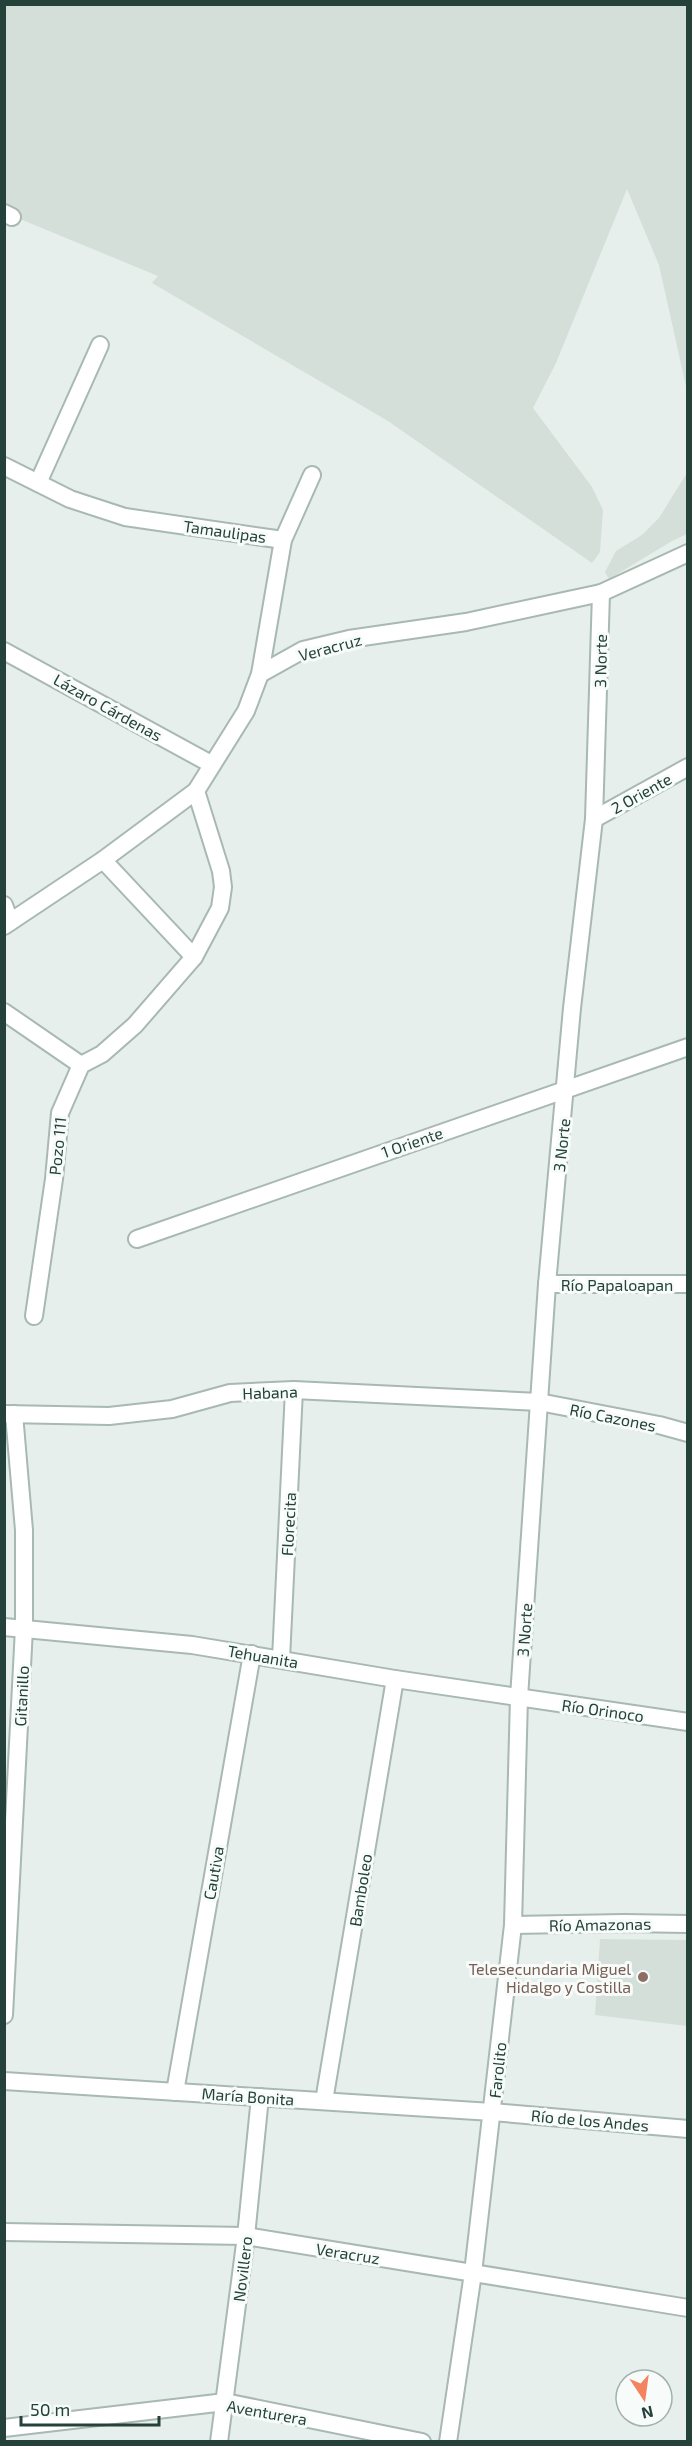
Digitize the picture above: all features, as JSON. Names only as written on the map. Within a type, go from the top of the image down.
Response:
[{"type":"street","points":[[38,483],[100,345]]},
{"type":"street","name":"Tamaulipas","points":[[5,468],[70,499],[125,517],[283,540],[260,674]]},
{"type":"street","points":[[283,540],[312,475]]},
{"type":"street","name":"Veracruz","points":[[260,674],[303,650],[349,639],[466,622],[601,593],[687,553]]},
{"type":"street","name":"3 Norte","points":[[519,1697],[547,1284],[567,1088],[572,1008],[594,819],[601,593]]},
{"type":"street","name":"Lázaro Cárdenas","points":[[4,651],[212,764]]},
{"type":"street","points":[[4,905],[7,924],[103,860],[196,791],[246,711],[260,674]]},
{"type":"street","name":"2 Oriente","points":[[594,819],[687,767]]},
{"type":"street","points":[[4,1012],[81,1065],[102,1054],[135,1025],[194,957],[220,909],[223,887],[221,871],[196,791]]},
{"type":"street","points":[[103,860],[194,957]]},
{"type":"street","name":"1 Oriente","points":[[137,1239],[687,1047]]},
{"type":"street","name":"Pozo 111","points":[[34,1316],[54,1179],[60,1113],[81,1065]]},
{"type":"street","name":"Río Papaloapan","points":[[547,1284],[687,1284]]},
{"type":"street","name":"Habana","points":[[9,1414],[109,1416],[172,1408],[230,1393],[294,1390],[538,1402]]},
{"type":"street","name":"Florecita","points":[[281,1659],[294,1390]]},
{"type":"street","name":"Río Cazones","points":[[538,1402],[659,1425],[687,1433]]},
{"type":"street","name":"Gitanillo","points":[[4,2015],[24,1628],[24,1530],[9,1414]]},
{"type":"street","name":"Tehuanita","points":[[4,1627],[171,1643],[252,1654],[395,1679],[519,1697]]},
{"type":"street","name":"Cautiva","points":[[175,2092],[252,1654]]},
{"type":"street","name":"Bamboleo","points":[[324,2101],[395,1679]]},
{"type":"street","name":"Río Orinoco","points":[[519,1697],[687,1722]]},
{"type":"street","name":"Farolito","points":[[448,2442],[473,2273],[513,1925],[519,1697]]},
{"type":"street","name":"Río Amazonas","points":[[513,1925],[687,1924]]},
{"type":"street","name":"María Bonita","points":[[4,2081],[492,2112]]},
{"type":"street","name":"Novillero","points":[[219,2442],[246,2236],[260,2097]]},
{"type":"street","name":"Río de los Andes","points":[[492,2112],[687,2129]]},
{"type":"street","name":"Veracruz","points":[[4,2232],[246,2236],[687,2308]]},
{"type":"street","name":"Aventurera","points":[[4,2428],[225,2402],[422,2442]]},
{"type":"shaded area","points":[[4,5],[687,5],[687,391],[659,265],[627,189],[556,363],[533,408],[592,487],[603,510],[600,552],[592,563],[388,421],[152,283],[158,276],[20,219],[5,207]]},
{"type":"shaded area","points":[[687,473],[687,534],[609,579],[605,572],[616,551],[642,535],[659,518]]},
{"type":"shaded area","name":"Telesecundaria Miguel Hidalgo y Costilla","points":[[600,1939],[687,1940],[687,2026],[595,2015]]},
{"type":"place","name":"Telesecundaria Miguel Hidalgo y Costilla","points":[[643,1977]]}]
